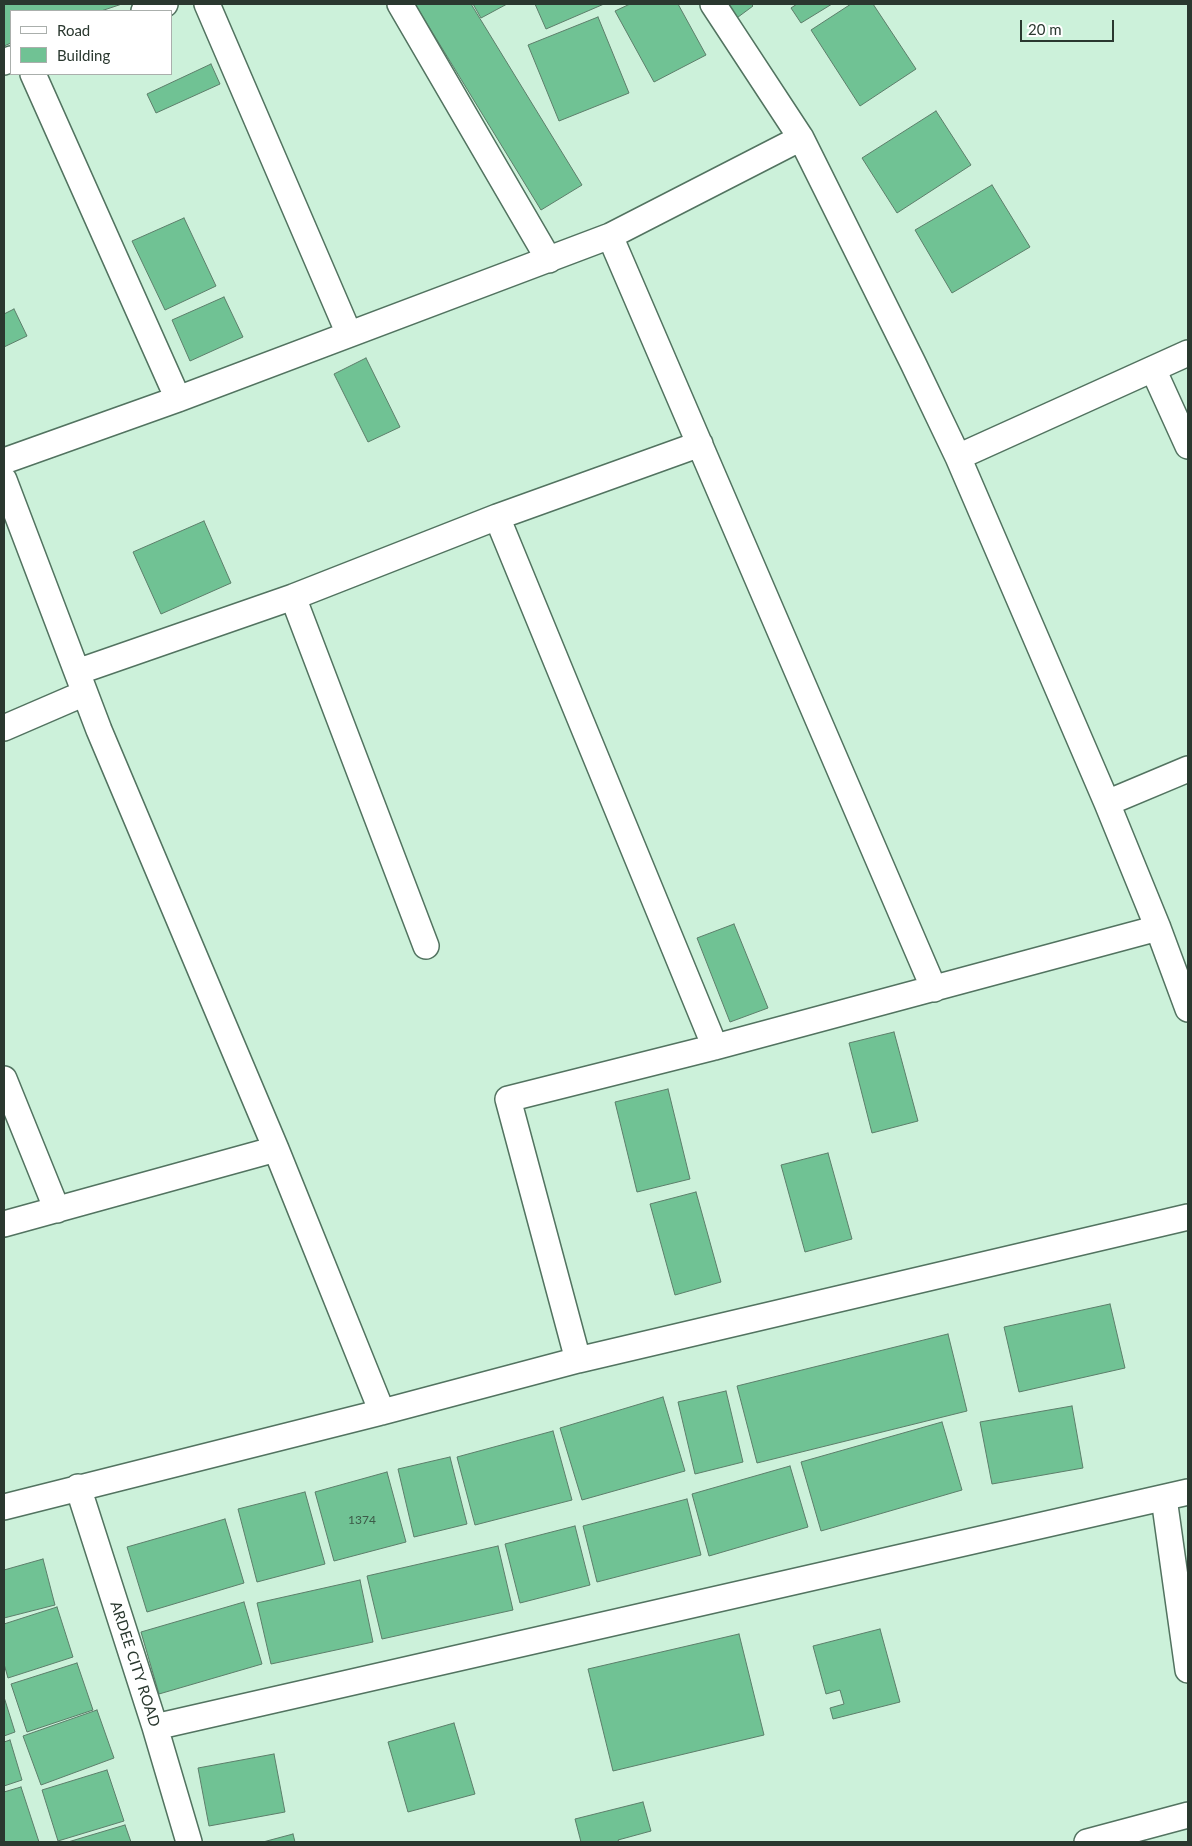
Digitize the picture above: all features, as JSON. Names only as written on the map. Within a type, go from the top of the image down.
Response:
[{"type":"street","points":[[147,10],[165,4]]},
{"type":"street","points":[[206,4],[349,334]]},
{"type":"street","points":[[400,4],[549,260]]},
{"type":"street","points":[[712,4],[801,138],[958,457],[1107,803],[1158,928],[1188,1009]]},
{"type":"street","points":[[33,75],[178,399]]},
{"type":"street","points":[[4,461],[178,399],[610,236],[801,138]]},
{"type":"street","points":[[610,236],[934,989]]},
{"type":"street","points":[[958,457],[1188,353]]},
{"type":"street","points":[[1153,369],[1188,446]]},
{"type":"street","points":[[4,728],[81,682],[497,517],[700,444]]},
{"type":"street","points":[[4,480],[99,730],[276,1149],[382,1412]]},
{"type":"street","points":[[497,517],[715,1047]]},
{"type":"street","points":[[293,597],[426,946]]},
{"type":"street","points":[[1107,803],[1188,769]]},
{"type":"street","points":[[578,1360],[508,1100],[715,1047],[1158,928]]},
{"type":"street","points":[[4,1079],[57,1210]]},
{"type":"street","points":[[4,1224],[276,1149]]},
{"type":"street","points":[[4,1506],[382,1412],[578,1360],[1188,1217]]},
{"type":"street","name":"ARDEE CITY ROAD","points":[[78,1487],[155,1727],[189,1842]]},
{"type":"street","points":[[155,1727],[1188,1492]]},
{"type":"street","points":[[1164,1498],[1188,1670]]},
{"type":"street","points":[[1087,1842],[1188,1815]]},
{"type":"building","points":[[4,4],[122,4],[104,10],[10,10],[10,43],[4,46]]},
{"type":"building","points":[[415,4],[471,4],[582,185],[541,210]]},
{"type":"building","points":[[473,4],[507,4],[481,18]]},
{"type":"building","points":[[535,4],[604,4],[546,29]]},
{"type":"building","points":[[630,4],[678,4],[706,55],[654,82],[615,11]]},
{"type":"building","points":[[715,4],[751,4],[753,6],[730,23]]},
{"type":"building","points":[[797,4],[832,4],[801,23],[791,8]]},
{"type":"building","points":[[851,4],[873,4],[916,69],[860,106],[811,30]]},
{"type":"building","points":[[598,17],[629,93],[559,121],[528,45]]},
{"type":"building","points":[[211,64],[220,84],[156,113],[147,94]]},
{"type":"building","points":[[936,111],[971,165],[897,213],[862,158]]},
{"type":"building","points":[[992,185],[1030,247],[952,293],[915,230]]},
{"type":"building","points":[[184,218],[216,286],[165,310],[132,241]]},
{"type":"building","points":[[224,297],[243,337],[190,361],[172,320]]},
{"type":"building","points":[[14,309],[27,336],[4,347],[4,314]]},
{"type":"building","points":[[366,358],[400,427],[368,442],[334,374]]},
{"type":"building","points":[[204,521],[231,583],[161,614],[133,552]]},
{"type":"building","points":[[734,924],[768,1008],[730,1022],[697,938]]},
{"type":"building","points":[[894,1032],[918,1121],[872,1133],[849,1043]]},
{"type":"building","points":[[668,1089],[690,1179],[637,1192],[615,1102]]},
{"type":"building","points":[[828,1153],[852,1239],[805,1252],[781,1165]]},
{"type":"building","points":[[696,1192],[721,1282],[675,1295],[650,1204]]},
{"type":"building","points":[[1110,1304],[1125,1368],[1019,1392],[1004,1327]]},
{"type":"building","points":[[948,1334],[967,1411],[757,1463],[737,1386]]},
{"type":"building","points":[[726,1391],[743,1462],[695,1474],[678,1402]]},
{"type":"building","points":[[663,1397],[685,1471],[582,1500],[560,1428]]},
{"type":"building","points":[[1072,1406],[1083,1468],[992,1484],[980,1422]]},
{"type":"building","points":[[942,1422],[962,1490],[821,1531],[801,1462]]},
{"type":"building","points":[[553,1431],[572,1500],[475,1525],[457,1457]]},
{"type":"building","points":[[450,1457],[467,1524],[414,1537],[398,1469]]},
{"type":"building","points":[[790,1466],[808,1527],[709,1556],[692,1494]]},
{"type":"building","points":[[387,1472],[406,1542],[334,1561],[315,1492]]},
{"type":"building","points":[[305,1492],[325,1564],[257,1582],[238,1509]]},
{"type":"building","points":[[687,1499],[701,1555],[597,1582],[583,1526]]},
{"type":"building","points":[[225,1519],[244,1583],[147,1612],[127,1547]]},
{"type":"building","points":[[575,1526],[590,1585],[520,1603],[505,1544]]},
{"type":"building","points":[[498,1546],[513,1610],[382,1639],[367,1576]]},
{"type":"building","points":[[43,1559],[55,1605],[4,1618],[4,1570]]},
{"type":"building","points":[[360,1580],[373,1642],[271,1664],[257,1603]]},
{"type":"building","points":[[244,1602],[262,1664],[159,1694],[141,1632]]},
{"type":"building","points":[[57,1607],[73,1657],[8,1678],[4,1664],[4,1624]]},
{"type":"building","points":[[880,1629],[900,1702],[833,1719],[830,1708],[844,1704],[840,1690],[826,1694],[813,1646]]},
{"type":"building","points":[[739,1634],[764,1735],[613,1771],[588,1669]]},
{"type":"building","points":[[77,1663],[93,1710],[27,1732],[11,1684]]},
{"type":"building","points":[[4,1697],[15,1732],[4,1736]]},
{"type":"building","points":[[97,1710],[114,1758],[41,1785],[23,1736]]},
{"type":"building","points":[[454,1723],[475,1794],[408,1812],[388,1742]]},
{"type":"building","points":[[10,1740],[22,1780],[4,1786],[4,1742]]},
{"type":"building","points":[[274,1754],[285,1812],[209,1826],[198,1768]]},
{"type":"building","points":[[107,1770],[124,1821],[58,1841],[42,1790]]},
{"type":"building","points":[[21,1787],[39,1842],[4,1842],[4,1792]]},
{"type":"building","points":[[643,1802],[651,1831],[618,1840],[619,1842],[581,1842],[575,1819]]},
{"type":"building","points":[[125,1825],[131,1842],[68,1842]]},
{"type":"building","points":[[293,1834],[295,1842],[263,1842]]}]
